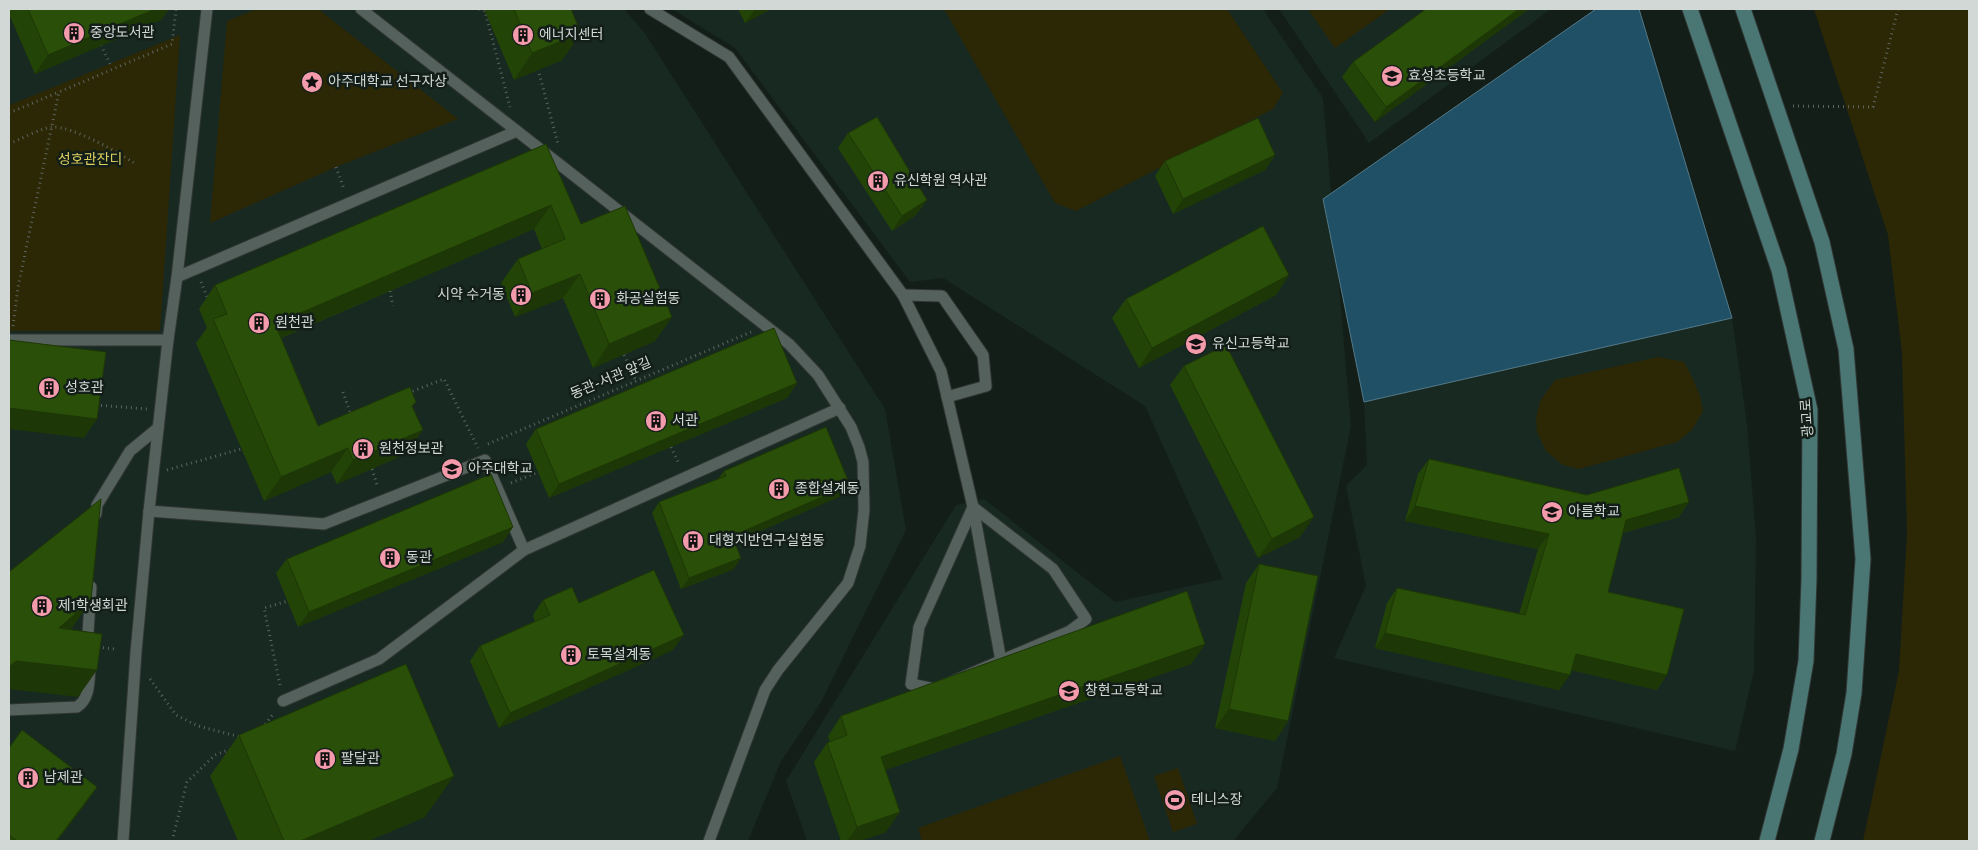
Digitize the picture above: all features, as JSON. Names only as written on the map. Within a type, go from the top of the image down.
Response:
[{"type":"main road","name":"광교로","points":[[1690,9],[1779,270],[1810,410],[1809,579],[1806,661],[1791,749],[1767,841]]},
{"type":"main road","points":[[1743,9],[1822,242],[1846,349],[1863,559],[1854,693],[1844,754],[1822,841]]},
{"type":"lane","points":[[361,9],[789,344],[818,375],[840,408],[854,434],[862,462],[864,510],[860,546],[848,583],[778,670],[765,690],[708,841]]},
{"type":"lane","points":[[650,9],[729,57],[903,295],[940,371],[947,396],[973,507],[1001,661]]},
{"type":"lane","points":[[123,841],[149,511],[209,10]]},
{"type":"lane","points":[[177,277],[517,131]]},
{"type":"lane","points":[[903,295],[942,296],[983,355],[986,386],[947,396]]},
{"type":"lane","points":[[10,340],[168,340]]},
{"type":"lane","points":[[283,701],[379,659],[524,550],[840,408]]},
{"type":"lane","points":[[96,525],[97,505],[130,451],[158,428]]},
{"type":"lane","points":[[149,511],[324,524],[485,460],[524,550]]},
{"type":"lane","points":[[973,507],[1053,569],[1086,619],[1070,631],[935,689],[911,684],[919,627],[973,507]]},
{"type":"lane","points":[[9,710],[77,707],[83,704],[87,695],[91,662],[88,633],[92,574]]},
{"type":"path","points":[[9,113],[172,44],[176,9]]},
{"type":"path","points":[[479,9],[484,11],[517,131]]},
{"type":"path","points":[[1775,106],[1873,107],[1898,9]]},
{"type":"path","points":[[101,46],[110,64]]},
{"type":"path","points":[[538,70],[565,169]]},
{"type":"path","points":[[10,340],[18,287],[58,92]]},
{"type":"path","points":[[9,144],[52,126],[79,133],[120,154],[134,164]]},
{"type":"path","points":[[336,167],[348,204]]},
{"type":"path","points":[[195,269],[210,304]]},
{"type":"path","points":[[390,291],[394,306]]},
{"type":"path","name":"동관-서관 앞길","points":[[487,444],[766,326]]},
{"type":"path","points":[[624,354],[636,381]]},
{"type":"path","points":[[681,362],[684,369]]},
{"type":"path","points":[[407,393],[444,379],[485,460]]},
{"type":"path","points":[[343,392],[353,421]]},
{"type":"path","points":[[88,405],[143,409]]},
{"type":"path","points":[[351,415],[360,411]]},
{"type":"path","points":[[153,474],[241,449]]},
{"type":"path","points":[[497,489],[538,472]]},
{"type":"path","points":[[259,732],[283,701],[264,608],[288,601]]},
{"type":"path","points":[[94,647],[114,649]]},
{"type":"path","points":[[136,660],[176,715],[198,726],[244,737]]},
{"type":"path","points":[[172,841],[187,782],[215,755],[238,746]]},
{"type":"shaded area","name":"아주대학교","points":[[9,9],[624,9],[644,32],[885,409],[906,530],[820,704],[781,761],[748,841],[9,841]]},
{"type":"shaded area","name":"유신고등학교","points":[[672,9],[1263,9],[1323,98],[1351,426],[1277,788],[1233,841],[807,841],[786,781],[956,505],[984,499],[1115,602],[1223,579],[1145,406],[943,278],[910,282],[735,48]]},
{"type":"shaded area","name":"효성초등학교","points":[[1279,9],[1551,9],[1369,143]]},
{"type":"shaded area","name":"아름학교","points":[[1732,318],[1747,424],[1756,538],[1754,671],[1735,751],[1334,658],[1366,586],[1346,486],[1367,465],[1364,402]]},
{"type":"green space","points":[[257,9],[318,9],[458,119],[336,167],[210,223],[227,21]]},
{"type":"green space","points":[[944,9],[1227,9],[1283,93],[1273,109],[1076,211],[1055,203]]},
{"type":"green space","points":[[1308,9],[1390,9],[1335,48]]},
{"type":"green space","points":[[1814,9],[1969,9],[1969,841],[1863,841],[1899,671],[1907,533],[1902,353],[1888,235]]},
{"type":"green space","name":"성호관잔디","points":[[180,35],[160,331],[9,331],[9,102],[10,105]]},
{"type":"green space","points":[[1658,357],[1684,362],[1692,377],[1700,396],[1703,411],[1692,430],[1677,442],[1579,469],[1563,465],[1546,451],[1537,432],[1536,419],[1540,401],[1555,380]]},
{"type":"green space","points":[[1120,756],[1150,841],[922,841],[918,828]]},
{"type":"green space","name":"테니스장","points":[[1178,768],[1197,824],[1173,832],[1154,776]]},
{"type":"water","points":[[1596,9],[1639,9],[1732,318],[1364,402],[1323,199]]},
{"type":"building","points":[[28,9],[155,9],[48,55]]},
{"type":"building","points":[[514,9],[571,9],[581,33],[532,53]]},
{"type":"building","points":[[1426,9],[1519,9],[1386,107],[1353,62]]},
{"type":"building","points":[[877,117],[927,200],[902,216],[848,133]]},
{"type":"building","points":[[1258,118],[1275,155],[1183,199],[1165,161]]},
{"type":"building","points":[[546,144],[581,224],[625,206],[672,317],[609,344],[580,274],[532,293],[518,259],[565,239],[551,205],[275,324],[318,426],[410,387],[416,402],[412,406],[423,430],[353,460],[348,448],[281,477],[213,319],[227,314],[215,285]]},
{"type":"building","points":[[1263,226],[1289,275],[1152,348],[1126,299]]},
{"type":"building","name":"서관","points":[[774,328],[797,383],[559,484],[536,429]]},
{"type":"building","points":[[9,340],[106,352],[97,419],[9,408]]},
{"type":"building","points":[[1226,345],[1314,517],[1272,539],[1184,366]]},
{"type":"building","points":[[826,427],[850,485],[732,536],[741,558],[689,578],[659,502],[726,476],[724,471]]},
{"type":"building","points":[[1429,459],[1587,495],[1679,468],[1689,502],[1626,520],[1608,592],[1684,609],[1667,675],[1576,654],[1570,675],[1385,633],[1397,588],[1525,615],[1549,534],[1415,506]]},
{"type":"building","name":"동관","points":[[491,474],[513,527],[309,612],[287,559]]},
{"type":"building","name":"제1학생회관","points":[[101,499],[91,600],[59,628],[102,634],[97,670],[16,661],[9,667],[9,572]]},
{"type":"building","points":[[1259,564],[1318,576],[1288,721],[1229,709]]},
{"type":"building","name":"토목설계동","points":[[654,570],[684,635],[510,713],[480,646],[550,615],[543,600],[572,587],[579,603]]},
{"type":"building","points":[[1187,591],[1205,644],[881,757],[900,812],[857,827],[827,743],[847,735],[841,716]]},
{"type":"building","points":[[406,664],[454,776],[300,841],[284,841],[239,735]]},
{"type":"building","name":"남제관","points":[[22,730],[97,787],[56,841],[17,841],[9,835],[9,748]]},
{"type":"place","name":"중앙도서관","points":[[74,33]]},
{"type":"place","name":"에너지센터","points":[[523,35]]},
{"type":"place","name":"효성초등학교","points":[[1392,76]]},
{"type":"place","name":"아주대학교 선구자상","points":[[312,82]]},
{"type":"place","name":"유신학원 역사관","points":[[878,181]]},
{"type":"place","name":"시약 수거동","points":[[521,295]]},
{"type":"place","name":"화공실험동","points":[[600,299]]},
{"type":"place","name":"원천관","points":[[259,323]]},
{"type":"place","name":"유신고등학교","points":[[1196,344]]},
{"type":"place","name":"성호관","points":[[49,388]]},
{"type":"place","name":"서관","points":[[656,421]]},
{"type":"place","name":"원천정보관","points":[[363,449]]},
{"type":"place","name":"아주대학교","points":[[452,469]]},
{"type":"place","name":"종합설계동","points":[[779,489]]},
{"type":"place","name":"아름학교","points":[[1552,512]]},
{"type":"place","name":"대형지반연구실험동","points":[[693,541]]},
{"type":"place","name":"동관","points":[[390,558]]},
{"type":"place","name":"제1학생회관","points":[[42,606]]},
{"type":"place","name":"토목설계동","points":[[571,655]]},
{"type":"place","name":"창현고등학교","points":[[1069,691]]},
{"type":"place","name":"팔달관","points":[[325,759]]},
{"type":"place","name":"남제관","points":[[28,778]]},
{"type":"place","name":"테니스장","points":[[1175,800]]}]
